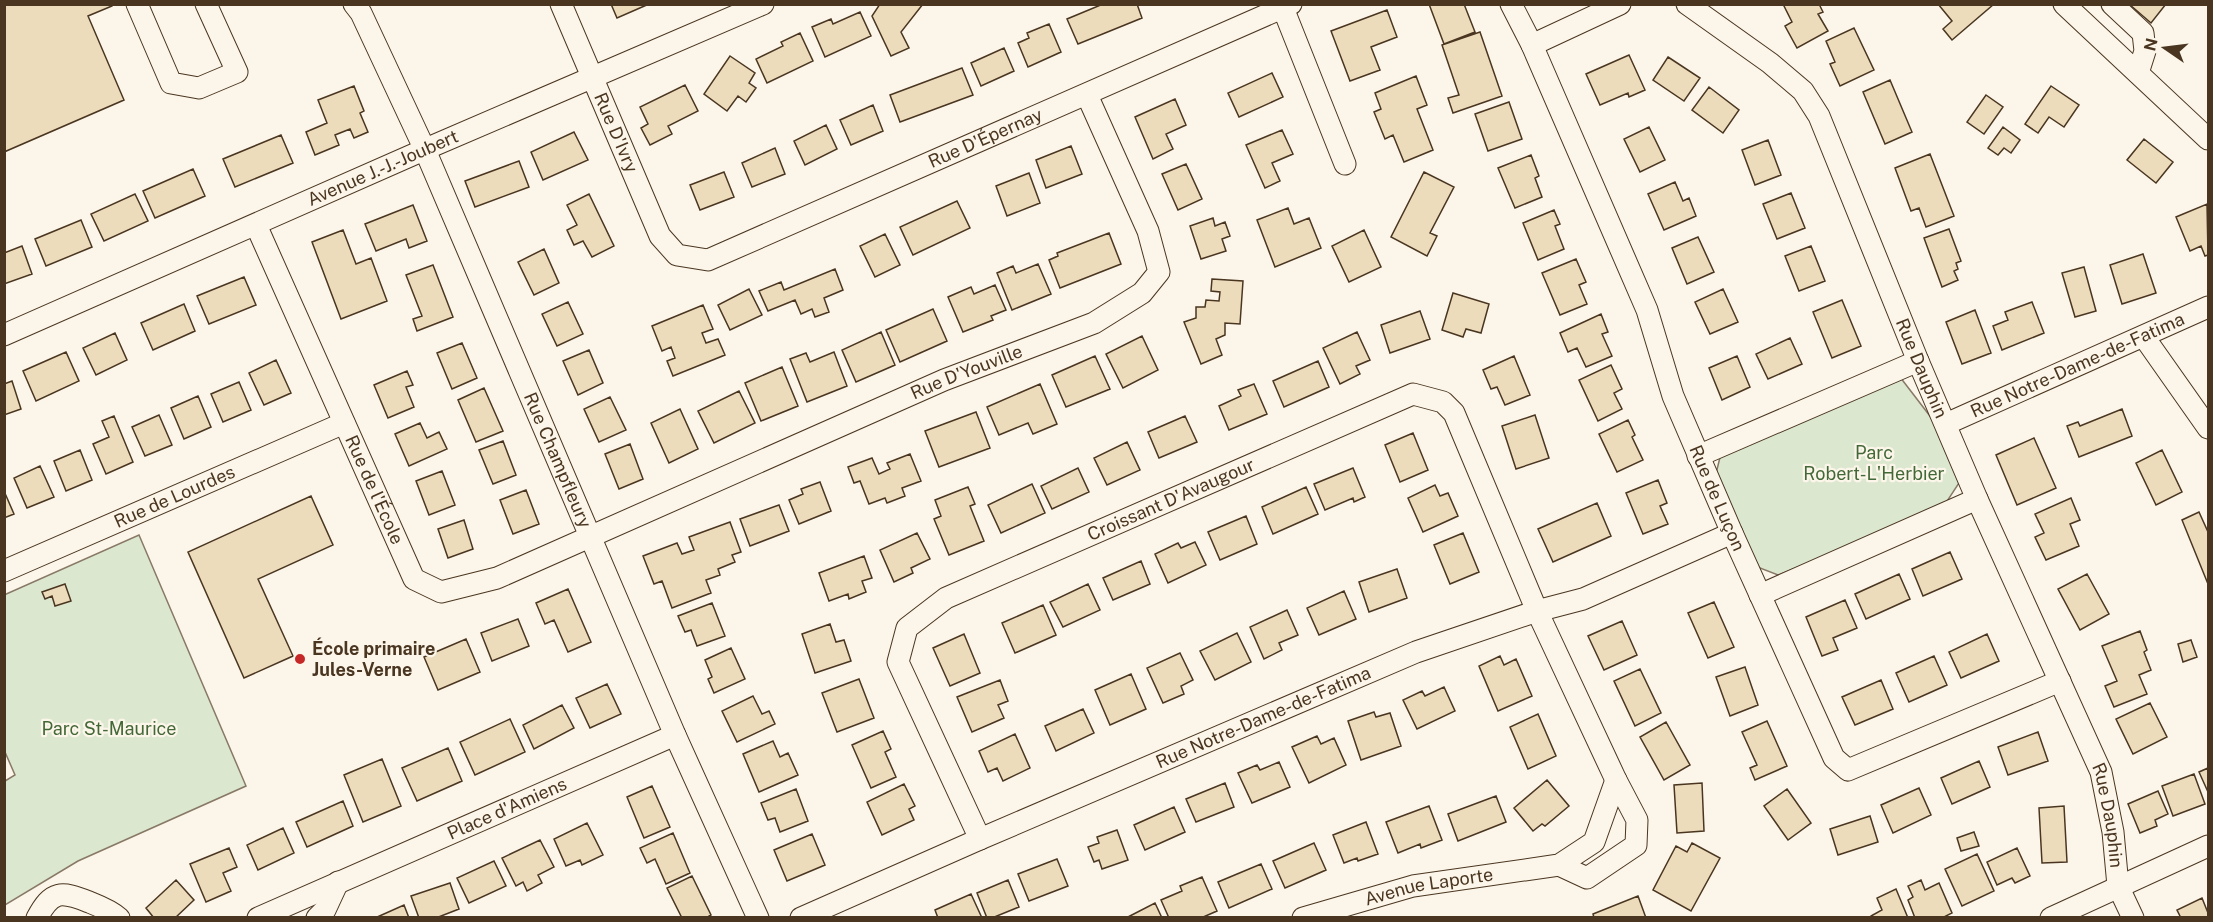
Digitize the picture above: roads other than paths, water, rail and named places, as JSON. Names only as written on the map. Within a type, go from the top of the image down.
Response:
[{"type":"street","points":[[137,4],[171,83],[199,88],[237,72],[207,4]]},
{"type":"street","name":"Rue Champfleury","points":[[354,4],[361,13],[425,150],[675,735],[758,918]]},
{"type":"street","name":"Rue D'Ivry","points":[[561,4],[660,236],[678,255]]},
{"type":"street","name":"Avenue J.-J.-Joubert","points":[[4,335],[763,4]]},
{"type":"street","name":"Rue de Luçon","points":[[1511,4],[1532,45],[1647,310],[1673,396],[1698,456],[1834,758],[1848,770],[2060,681]]},
{"type":"street","points":[[1532,45],[1620,4]]},
{"type":"street","name":"Rue Dauphin","points":[[1687,4],[1770,63],[1803,91],[1819,116],[1977,500],[2101,772],[2113,832],[2118,886],[2133,918]]},
{"type":"street","points":[[2112,4],[2143,33],[2145,51],[2138,73]]},
{"type":"street","points":[[1287,6],[1345,164]]},
{"type":"street","name":"Rue D'Épernay","points":[[678,255],[708,260],[1287,6]]},
{"type":"street","points":[[2072,7],[2208,139]]},
{"type":"street","name":"Rue D'Youville","points":[[590,538],[944,380],[1094,323],[1142,293],[1159,272],[1150,241],[1087,95]]},
{"type":"street","name":"Rue de l'École","points":[[256,225],[414,579],[441,592],[497,578],[590,538]]},
{"type":"street","name":"Rue Notre-Dame-de-Fatima","points":[[1946,424],[2208,307]]},
{"type":"street","points":[[2144,337],[2208,428]]},
{"type":"street","points":[[1698,456],[1918,361]]},
{"type":"street","name":"Croissant D'Avaugour","points":[[980,839],[898,662],[907,628],[946,598],[1413,394],[1443,402],[1454,413],[1537,611]]},
{"type":"street","name":"Rue de Lourdes","points":[[4,571],[344,423]]},
{"type":"street","points":[[1760,595],[1977,500]]},
{"type":"street","name":"Rue Notre-Dame-de-Fatima","points":[[801,918],[1416,652],[1537,611],[1583,599],[1732,534]]},
{"type":"street","points":[[1537,611],[1637,820],[1636,845],[1587,878],[1559,865]]},
{"type":"street","name":"Place d'Amiens","points":[[258,918],[675,735]]},
{"type":"street","name":"Avenue Laporte","points":[[1303,918],[1413,886],[1559,865],[1594,842],[1616,780]]},
{"type":"street","points":[[2051,918],[2208,846]]},
{"type":"street","points":[[317,918],[325,910],[338,882]]},
{"type":"street","points":[[38,916],[46,903],[56,895],[67,893],[105,909],[119,918]]},
{"type":"place","name":"École primaire Jules-Verne","points":[[300,659]]},
{"type":"park label","name":"Parc Robert-L'Herbier","points":[[1874,463]]},
{"type":"park label","name":"Parc St-Maurice","points":[[109,729]]}]
